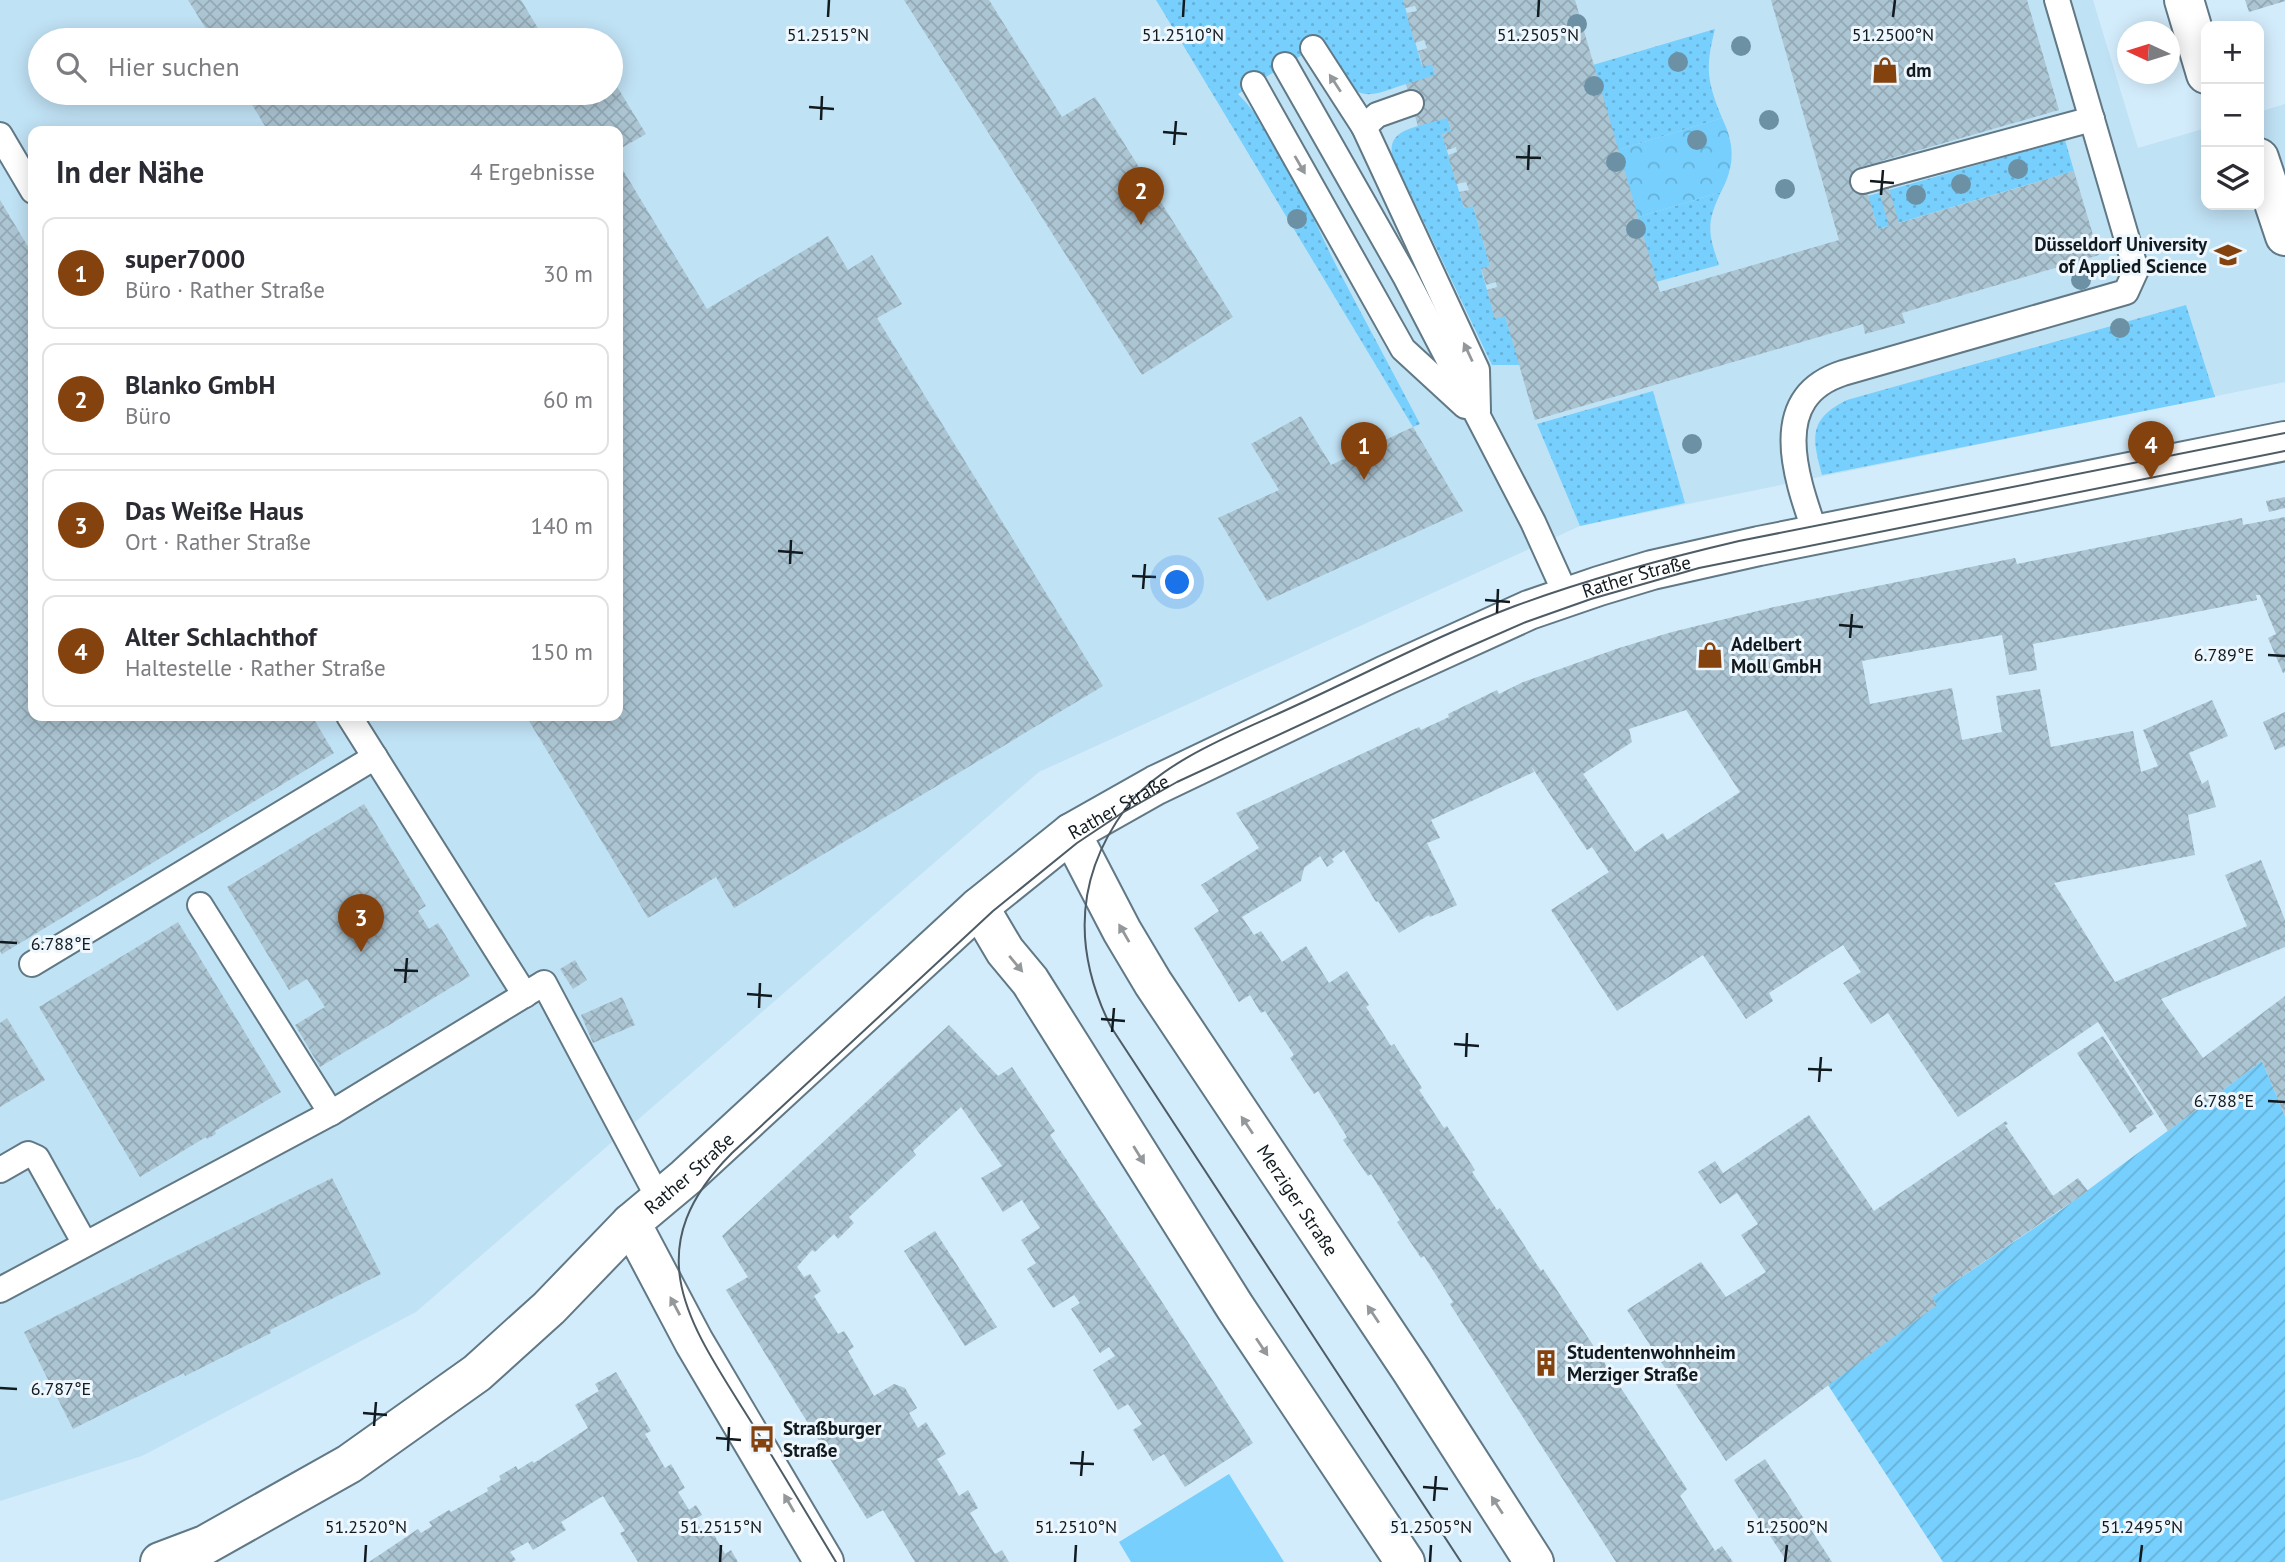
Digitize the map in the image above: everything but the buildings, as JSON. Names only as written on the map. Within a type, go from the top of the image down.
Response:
[{"type":"street","points":[[2184,0],[2201,57]]},
{"type":"street","points":[[2268,157],[2285,236]]},
{"type":"street","name":"Rather Straße","points":[[160,1562],[205,1545],[349,1464],[477,1373],[549,1308],[645,1211],[687,1177],[979,907],[1071,833],[1156,786],[1386,674],[1530,610],[1652,570],[2285,441]]},
{"type":"street","name":"Merziger Straße","points":[[1071,833],[1122,931],[1153,983],[1411,1370],[1534,1562]]},
{"type":"street","points":[[979,907],[1005,951],[1030,981],[1235,1307],[1405,1562]]},
{"type":"street","points":[[645,1211],[701,1354],[824,1562]]},
{"type":"lane","points":[[1816,535],[1792,449],[1795,421],[1807,398],[1818,386],[1828,378],[1843,373],[2126,292],[2136,270],[2057,0]]},
{"type":"lane","points":[[1313,48],[1364,127],[1477,370],[1478,418]]},
{"type":"lane","points":[[1285,65],[1405,276],[1533,522],[1567,597]]},
{"type":"lane","points":[[1254,85],[1403,349],[1478,418]]},
{"type":"lane","points":[[1364,127],[1377,114],[1412,103]]},
{"type":"lane","points":[[1863,181],[2091,119]]},
{"type":"lane","points":[[0,135],[28,183]]},
{"type":"lane","points":[[352,721],[525,995]]},
{"type":"lane","points":[[32,964],[375,757]]},
{"type":"lane","points":[[200,905],[331,1113]]},
{"type":"lane","points":[[0,1290],[331,1113],[544,983],[645,1211]]},
{"type":"lane","points":[[0,1170],[28,1154],[37,1158],[85,1244]]},
{"type":"shaded area","points":[[0,0],[2093,0],[2138,148],[2201,129],[2201,210],[2264,210],[2264,110],[2285,104],[2285,382],[1580,526],[1039,772],[416,1312],[142,1456],[0,1501]]},
{"type":"green space","points":[[1156,0],[1403,0],[1422,66],[1432,64],[1451,131],[1442,134],[1464,208],[1473,206],[1490,266],[1481,269],[1495,318],[1505,316],[1520,365],[1492,365],[1392,155],[1393,143],[1398,135],[1418,126],[1406,84],[1379,93],[1359,92],[1353,89],[1322,43],[1238,94],[1255,113],[1283,155],[1338,269],[1420,424],[1413,427]]},
{"type":"green space","points":[[1715,29],[1709,74],[1722,118],[1602,155],[1576,70]]},
{"type":"green space","points":[[1722,118],[1732,155],[1729,173],[1721,192],[1622,222],[1602,155]]},
{"type":"green space","points":[[2065,140],[2074,171],[1878,229],[1868,196]]},
{"type":"green space","points":[[1721,192],[1710,228],[1719,265],[1641,286],[1622,222]]},
{"type":"green space","points":[[2186,305],[2215,397],[1822,475],[1815,440],[1819,422],[1834,407],[1847,400]]},
{"type":"green space","points":[[1653,391],[1685,503],[1580,526],[1537,424]]},
{"type":"green space","points":[[2262,1061],[2285,1116],[2285,1562],[1943,1562],[1828,1385],[1932,1297],[2061,1210]]},
{"type":"green space","points":[[1229,1474],[1284,1562],[1131,1562],[1119,1542]]},
{"type":"tram line","points":[[1461,1562],[1111,1027],[1090,971],[1085,943],[1085,915],[1088,888],[1096,861],[1126,808],[1160,775],[1229,736],[1460,629],[1570,587],[1739,541],[2285,433]]},
{"type":"tram line","points":[[836,1562],[708,1352],[692,1319],[682,1287],[679,1255],[685,1223],[702,1189],[732,1153],[993,911],[1077,843],[1122,813],[1177,782],[1455,653],[1526,622],[1591,599],[1699,568],[2285,451]]},
{"type":"place","name":"dm","points":[[1885,70]]},
{"type":"place","name":"Blanko GmbH","points":[[1141,225]]},
{"type":"place","name":"Düsseldorf University of Applied Science","points":[[2228,255]]},
{"type":"place","name":"Alter Schlachthof","points":[[2151,479]]},
{"type":"place","name":"super7000","points":[[1364,480]]},
{"type":"place","name":"Adelbert Moll GmbH","points":[[1710,655]]},
{"type":"place","name":"Das Weiße Haus","points":[[361,952]]},
{"type":"place","name":"Studentenwohnheim Merziger Straße","points":[[1546,1363]]},
{"type":"place","name":"Straßburger Straße","points":[[762,1439]]}]
